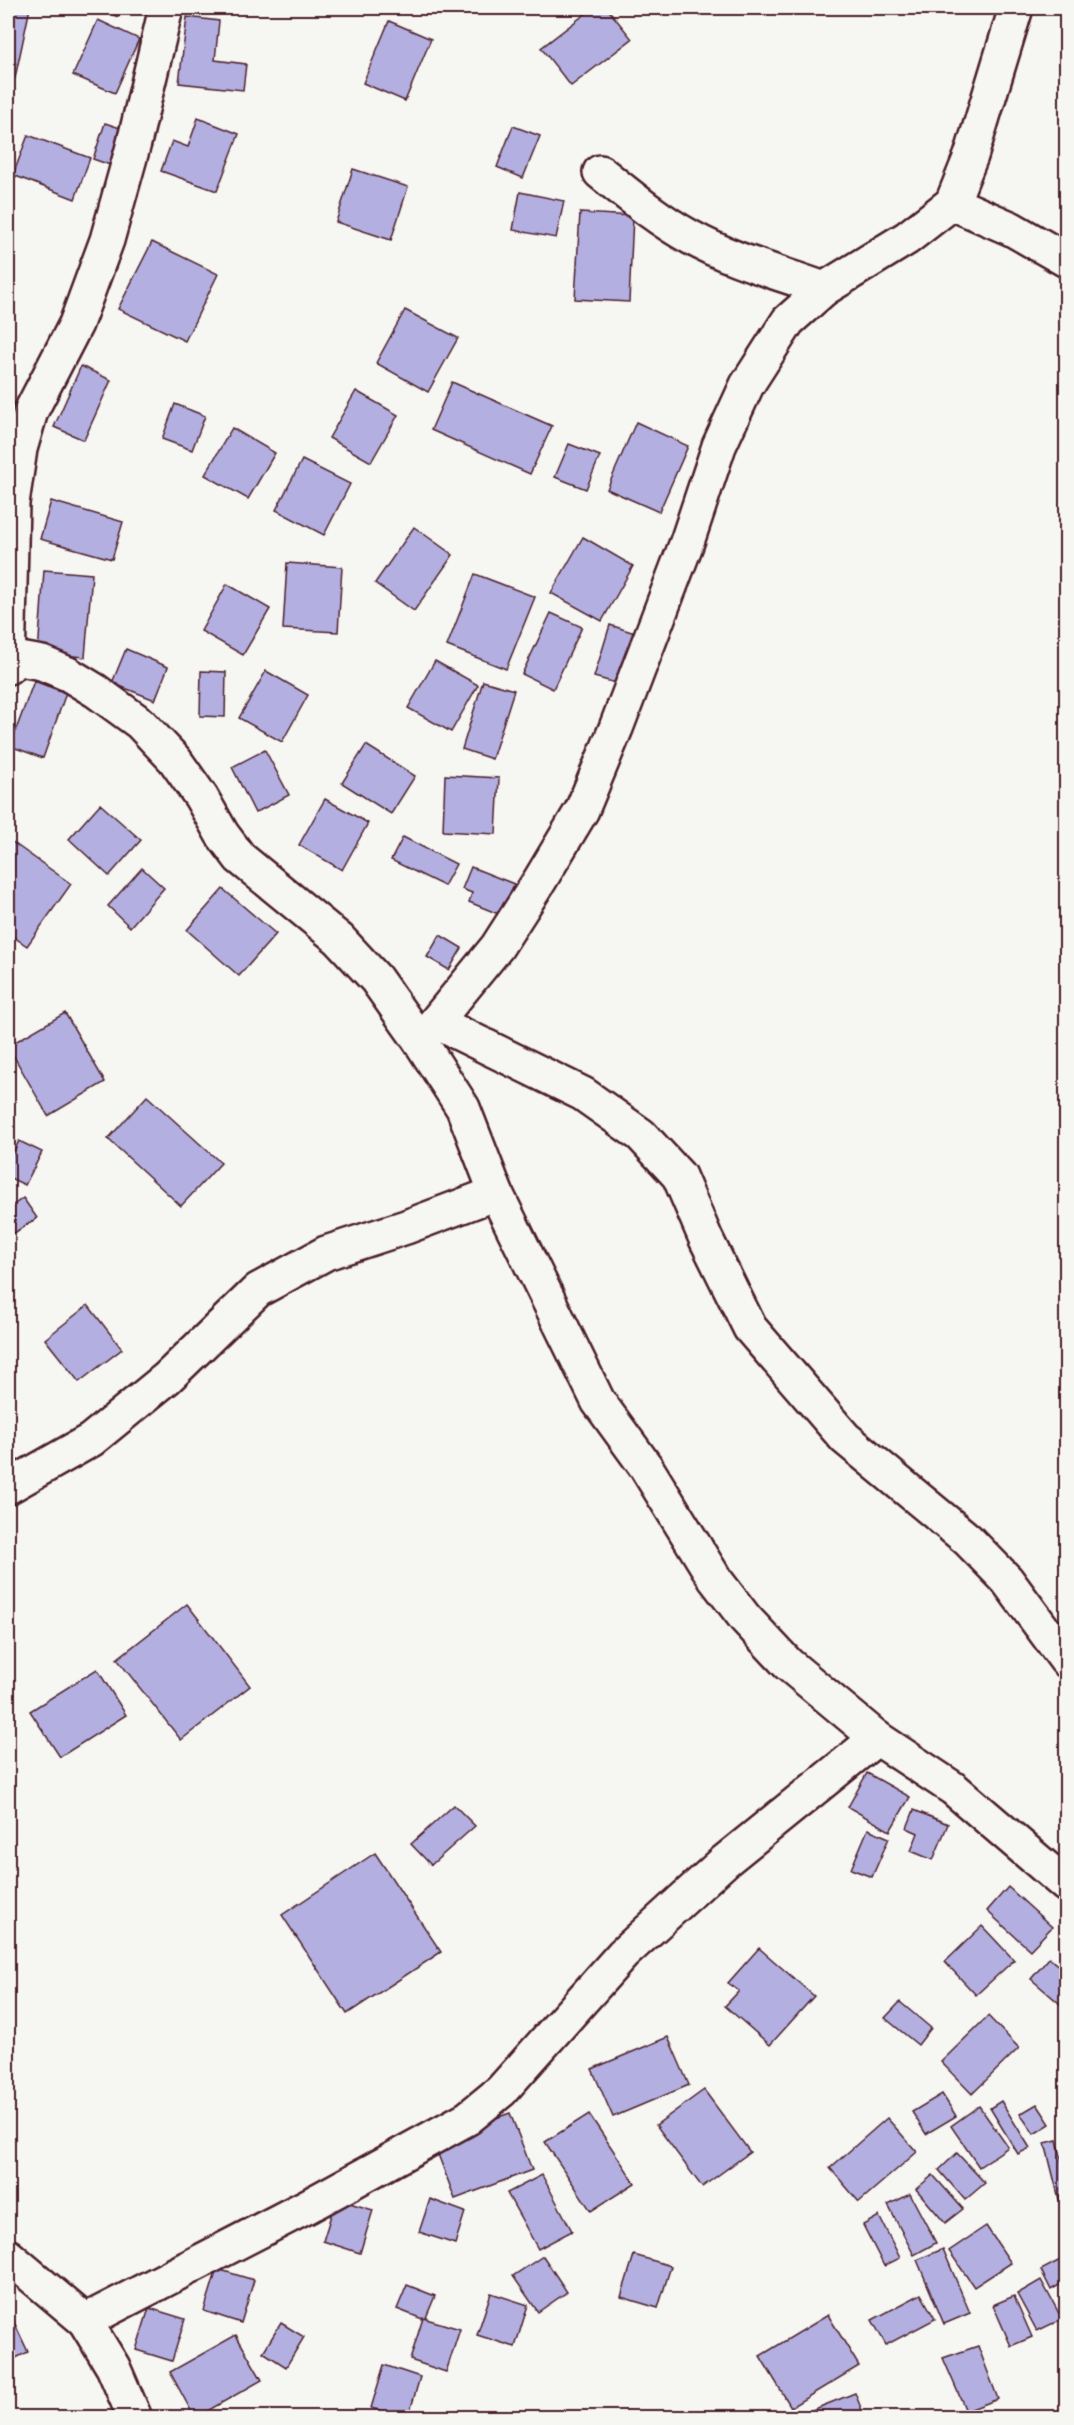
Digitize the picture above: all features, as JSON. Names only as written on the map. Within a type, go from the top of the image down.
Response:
[{"type":"street","points":[[165,8],[134,143],[107,240],[76,324],[31,411],[20,448],[12,503],[8,662],[42,663],[68,674],[140,723],[175,760],[240,858],[339,939],[428,1031],[463,1108],[496,1193],[598,1401],[646,1467],[715,1579],[745,1618],[788,1664],[877,1738],[954,1789],[1066,1885]]},
{"type":"street","points":[[428,1031],[496,947],[582,810],[687,542],[719,446],[747,385],[788,321],[824,289],[907,238],[952,203],[971,156],[1016,8]]},
{"type":"street","points":[[600,172],[657,217],[691,238],[738,258],[824,289]]},
{"type":"street","points":[[952,203],[1012,229],[1066,260]]},
{"type":"street","points":[[428,1031],[583,1094],[641,1135],[679,1176],[706,1239],[750,1328],[845,1438],[967,1539],[1007,1580],[1066,1660]]},
{"type":"street","points":[[8,1487],[91,1440],[166,1378],[258,1290],[326,1253],[406,1227],[496,1193]]},
{"type":"street","points":[[84,2321],[308,2206],[468,2118],[501,2091],[623,1954],[725,1861],[877,1738]]},
{"type":"street","points":[[8,2256],[84,2321],[113,2367],[135,2418]]},
{"type":"building","points":[[8,8],[30,8],[15,78],[8,76]]},
{"type":"building","points":[[99,8],[123,8],[118,17]]},
{"type":"building","points":[[593,8],[607,8],[632,39],[571,86],[541,48]]},
{"type":"building","points":[[187,17],[219,21],[215,60],[246,64],[243,90],[179,83]]},
{"type":"building","points":[[98,20],[139,39],[115,93],[73,75]]},
{"type":"building","points":[[389,21],[431,39],[405,101],[363,83]]},
{"type":"building","points":[[198,118],[239,134],[217,191],[161,171],[172,141],[188,147]]},
{"type":"building","points":[[105,123],[126,130],[113,166],[93,159]]},
{"type":"building","points":[[513,126],[540,136],[523,178],[497,167]]},
{"type":"building","points":[[28,135],[90,158],[75,199],[13,175]]},
{"type":"building","points":[[353,169],[408,187],[391,240],[336,222]]},
{"type":"building","points":[[520,192],[564,201],[556,238],[513,230]]},
{"type":"building","points":[[580,213],[633,216],[629,302],[575,299]]},
{"type":"building","points":[[152,242],[218,274],[185,341],[118,309]]},
{"type":"building","points":[[405,310],[458,338],[428,392],[376,363]]},
{"type":"building","points":[[81,366],[111,380],[84,440],[54,427]]},
{"type":"building","points":[[452,382],[552,426],[530,474],[431,430]]},
{"type":"building","points":[[356,391],[398,415],[371,462],[329,438]]},
{"type":"building","points":[[175,404],[205,416],[192,450],[162,439]]},
{"type":"building","points":[[636,422],[688,446],[659,512],[607,489]]},
{"type":"building","points":[[232,428],[275,453],[248,499],[205,475]]},
{"type":"building","points":[[569,444],[600,456],[586,489],[555,477]]},
{"type":"building","points":[[302,460],[350,484],[324,535],[276,510]]},
{"type":"building","points":[[51,501],[123,522],[112,559],[40,539]]},
{"type":"building","points":[[414,527],[453,555],[414,611],[375,583]]},
{"type":"building","points":[[583,537],[633,566],[602,621],[551,593]]},
{"type":"building","points":[[287,563],[342,567],[338,632],[283,629]]},
{"type":"building","points":[[44,570],[92,574],[85,657],[38,653]]},
{"type":"building","points":[[475,574],[535,597],[506,669],[447,646]]},
{"type":"building","points":[[227,584],[270,609],[243,655],[201,631]]},
{"type":"building","points":[[551,613],[582,627],[553,689],[522,674]]},
{"type":"building","points":[[610,625],[641,635],[627,686],[594,677]]},
{"type":"building","points":[[126,649],[168,667],[155,700],[112,683]]},
{"type":"building","points":[[435,661],[478,685],[451,732],[408,708]]},
{"type":"building","points":[[201,671],[226,672],[225,717],[200,716]]},
{"type":"building","points":[[266,671],[308,695],[282,742],[239,718]]},
{"type":"building","points":[[34,681],[66,693],[43,758],[10,746]]},
{"type":"building","points":[[483,681],[514,690],[492,759],[462,749]]},
{"type":"building","points":[[366,745],[415,776],[391,814],[342,783]]},
{"type":"building","points":[[265,750],[289,795],[255,813],[232,767]]},
{"type":"building","points":[[445,775],[499,778],[496,834],[443,831]]},
{"type":"building","points":[[325,799],[368,823],[342,870],[299,845]]},
{"type":"building","points":[[100,804],[141,840],[109,876],[69,839]]},
{"type":"building","points":[[403,837],[456,864],[444,886],[391,860]]},
{"type":"building","points":[[8,839],[71,884],[27,946],[8,933]]},
{"type":"building","points":[[471,867],[514,884],[501,915],[469,902],[472,893],[462,889]]},
{"type":"building","points":[[142,868],[164,888],[130,927],[108,906]]},
{"type":"building","points":[[223,889],[276,934],[239,976],[187,930]]},
{"type":"building","points":[[440,935],[462,948],[449,970],[427,957]]},
{"type":"building","points":[[65,1013],[105,1082],[48,1116],[8,1046]]},
{"type":"building","points":[[147,1096],[221,1163],[181,1206],[108,1139]]},
{"type":"building","points":[[19,1141],[42,1152],[25,1185],[8,1177],[8,1163]]},
{"type":"building","points":[[23,1198],[37,1218],[8,1237],[8,1209]]},
{"type":"building","points":[[88,1305],[122,1349],[79,1382],[45,1339]]},
{"type":"building","points":[[187,1604],[250,1686],[181,1740],[117,1659]]},
{"type":"building","points":[[97,1669],[126,1715],[60,1757],[30,1711]]},
{"type":"building","points":[[867,1773],[910,1797],[890,1831],[848,1807]]},
{"type":"building","points":[[454,1805],[475,1826],[431,1865],[411,1844]]},
{"type":"building","points":[[914,1810],[948,1824],[933,1860],[911,1851],[918,1833],[907,1828]]},
{"type":"building","points":[[868,1829],[889,1838],[872,1877],[851,1869]]},
{"type":"building","points":[[375,1853],[441,1952],[347,2014],[282,1915]]},
{"type":"building","points":[[1008,1887],[1052,1927],[1030,1950],[987,1911]]},
{"type":"building","points":[[982,1926],[1014,1960],[976,1995],[945,1962]]},
{"type":"building","points":[[759,1948],[814,1996],[770,2045],[725,2006],[739,1991],[728,1983]]},
{"type":"building","points":[[1049,1958],[1066,1972],[1066,2009],[1031,1979]]},
{"type":"building","points":[[900,2002],[931,2028],[918,2045],[885,2018]]},
{"type":"building","points":[[988,2016],[1019,2048],[972,2094],[941,2062]]},
{"type":"building","points":[[668,2037],[689,2085],[613,2117],[592,2069]]},
{"type":"building","points":[[704,2090],[750,2152],[702,2187],[656,2125]]},
{"type":"building","points":[[942,2094],[956,2116],[926,2134],[912,2112]]},
{"type":"building","points":[[1001,2101],[1030,2148],[1018,2154],[990,2108]]},
{"type":"building","points":[[1037,2104],[1050,2124],[1034,2134],[1020,2114]]},
{"type":"building","points":[[979,2106],[1008,2147],[979,2167],[951,2126]]},
{"type":"building","points":[[510,2113],[532,2170],[455,2199],[433,2141]]},
{"type":"building","points":[[589,2114],[635,2183],[591,2211],[545,2142]]},
{"type":"building","points":[[887,2118],[917,2152],[859,2202],[830,2168]]},
{"type":"building","points":[[1057,2140],[1066,2176],[1066,2197],[1059,2199],[1045,2143]]},
{"type":"building","points":[[957,2153],[985,2183],[965,2200],[939,2170]]},
{"type":"building","points":[[542,2175],[572,2231],[538,2249],[507,2193]]},
{"type":"building","points":[[933,2175],[963,2209],[945,2223],[916,2189]]},
{"type":"building","points":[[910,2194],[936,2243],[914,2255],[888,2205]]},
{"type":"building","points":[[336,2199],[373,2210],[360,2253],[323,2241]]},
{"type":"building","points":[[430,2199],[465,2212],[455,2244],[419,2232]]},
{"type":"building","points":[[879,2216],[900,2258],[884,2266],[863,2225]]},
{"type":"building","points":[[986,2226],[1011,2263],[974,2287],[949,2251]]},
{"type":"building","points":[[943,2249],[970,2313],[944,2324],[917,2260]]},
{"type":"building","points":[[634,2255],[671,2266],[658,2308],[621,2297]]},
{"type":"building","points":[[543,2256],[567,2292],[538,2312],[513,2276]]},
{"type":"building","points":[[1066,2257],[1066,2281],[1051,2290],[1041,2270]]},
{"type":"building","points":[[217,2269],[254,2280],[241,2323],[204,2311]]},
{"type":"building","points":[[1041,2280],[1062,2319],[1037,2331],[1017,2294]]},
{"type":"building","points":[[407,2285],[435,2296],[425,2320],[397,2309]]},
{"type":"building","points":[[491,2293],[528,2305],[515,2347],[477,2335]]},
{"type":"building","points":[[921,2294],[935,2319],[886,2345],[872,2320]]},
{"type":"building","points":[[1014,2296],[1032,2337],[1011,2346],[993,2305]]},
{"type":"building","points":[[149,2308],[185,2319],[172,2361],[136,2350]]},
{"type":"building","points":[[828,2315],[859,2366],[791,2407],[760,2356]]},
{"type":"building","points":[[423,2318],[460,2329],[446,2372],[410,2360]]},
{"type":"building","points":[[13,2320],[28,2352],[8,2362],[8,2323]]},
{"type":"building","points":[[281,2323],[304,2337],[286,2367],[263,2352]]},
{"type":"building","points":[[236,2335],[262,2380],[195,2418],[170,2372]]},
{"type":"building","points":[[978,2346],[998,2399],[966,2411],[943,2358]]},
{"type":"building","points":[[384,2365],[420,2377],[408,2418],[371,2408]]},
{"type":"building","points":[[855,2393],[865,2418],[792,2418]]}]
